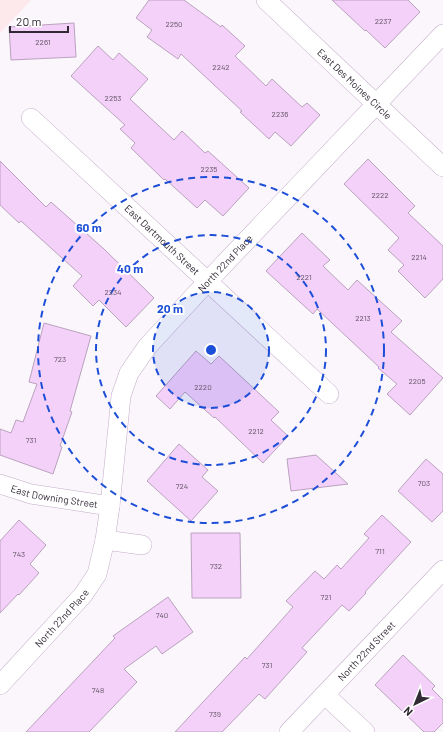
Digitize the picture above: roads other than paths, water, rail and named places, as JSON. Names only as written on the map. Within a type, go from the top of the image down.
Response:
[{"type":"street","name":"East Des Moines Circle","points":[[266,0],[443,167]]},
{"type":"street","name":"North 22nd Place","points":[[0,684],[83,595],[97,574],[105,540],[110,506],[121,396],[129,373],[147,347],[443,34]]},
{"type":"street","name":"East Dartmouth Street","points":[[32,118],[329,394]]},
{"type":"street","name":"East Downing Street","points":[[0,484],[30,494],[110,506]]},
{"type":"street","points":[[105,540],[142,545]]},
{"type":"street","name":"North 22nd Street","points":[[289,732],[443,570]]},
{"type":"street","points":[[325,694],[365,732]]}]
